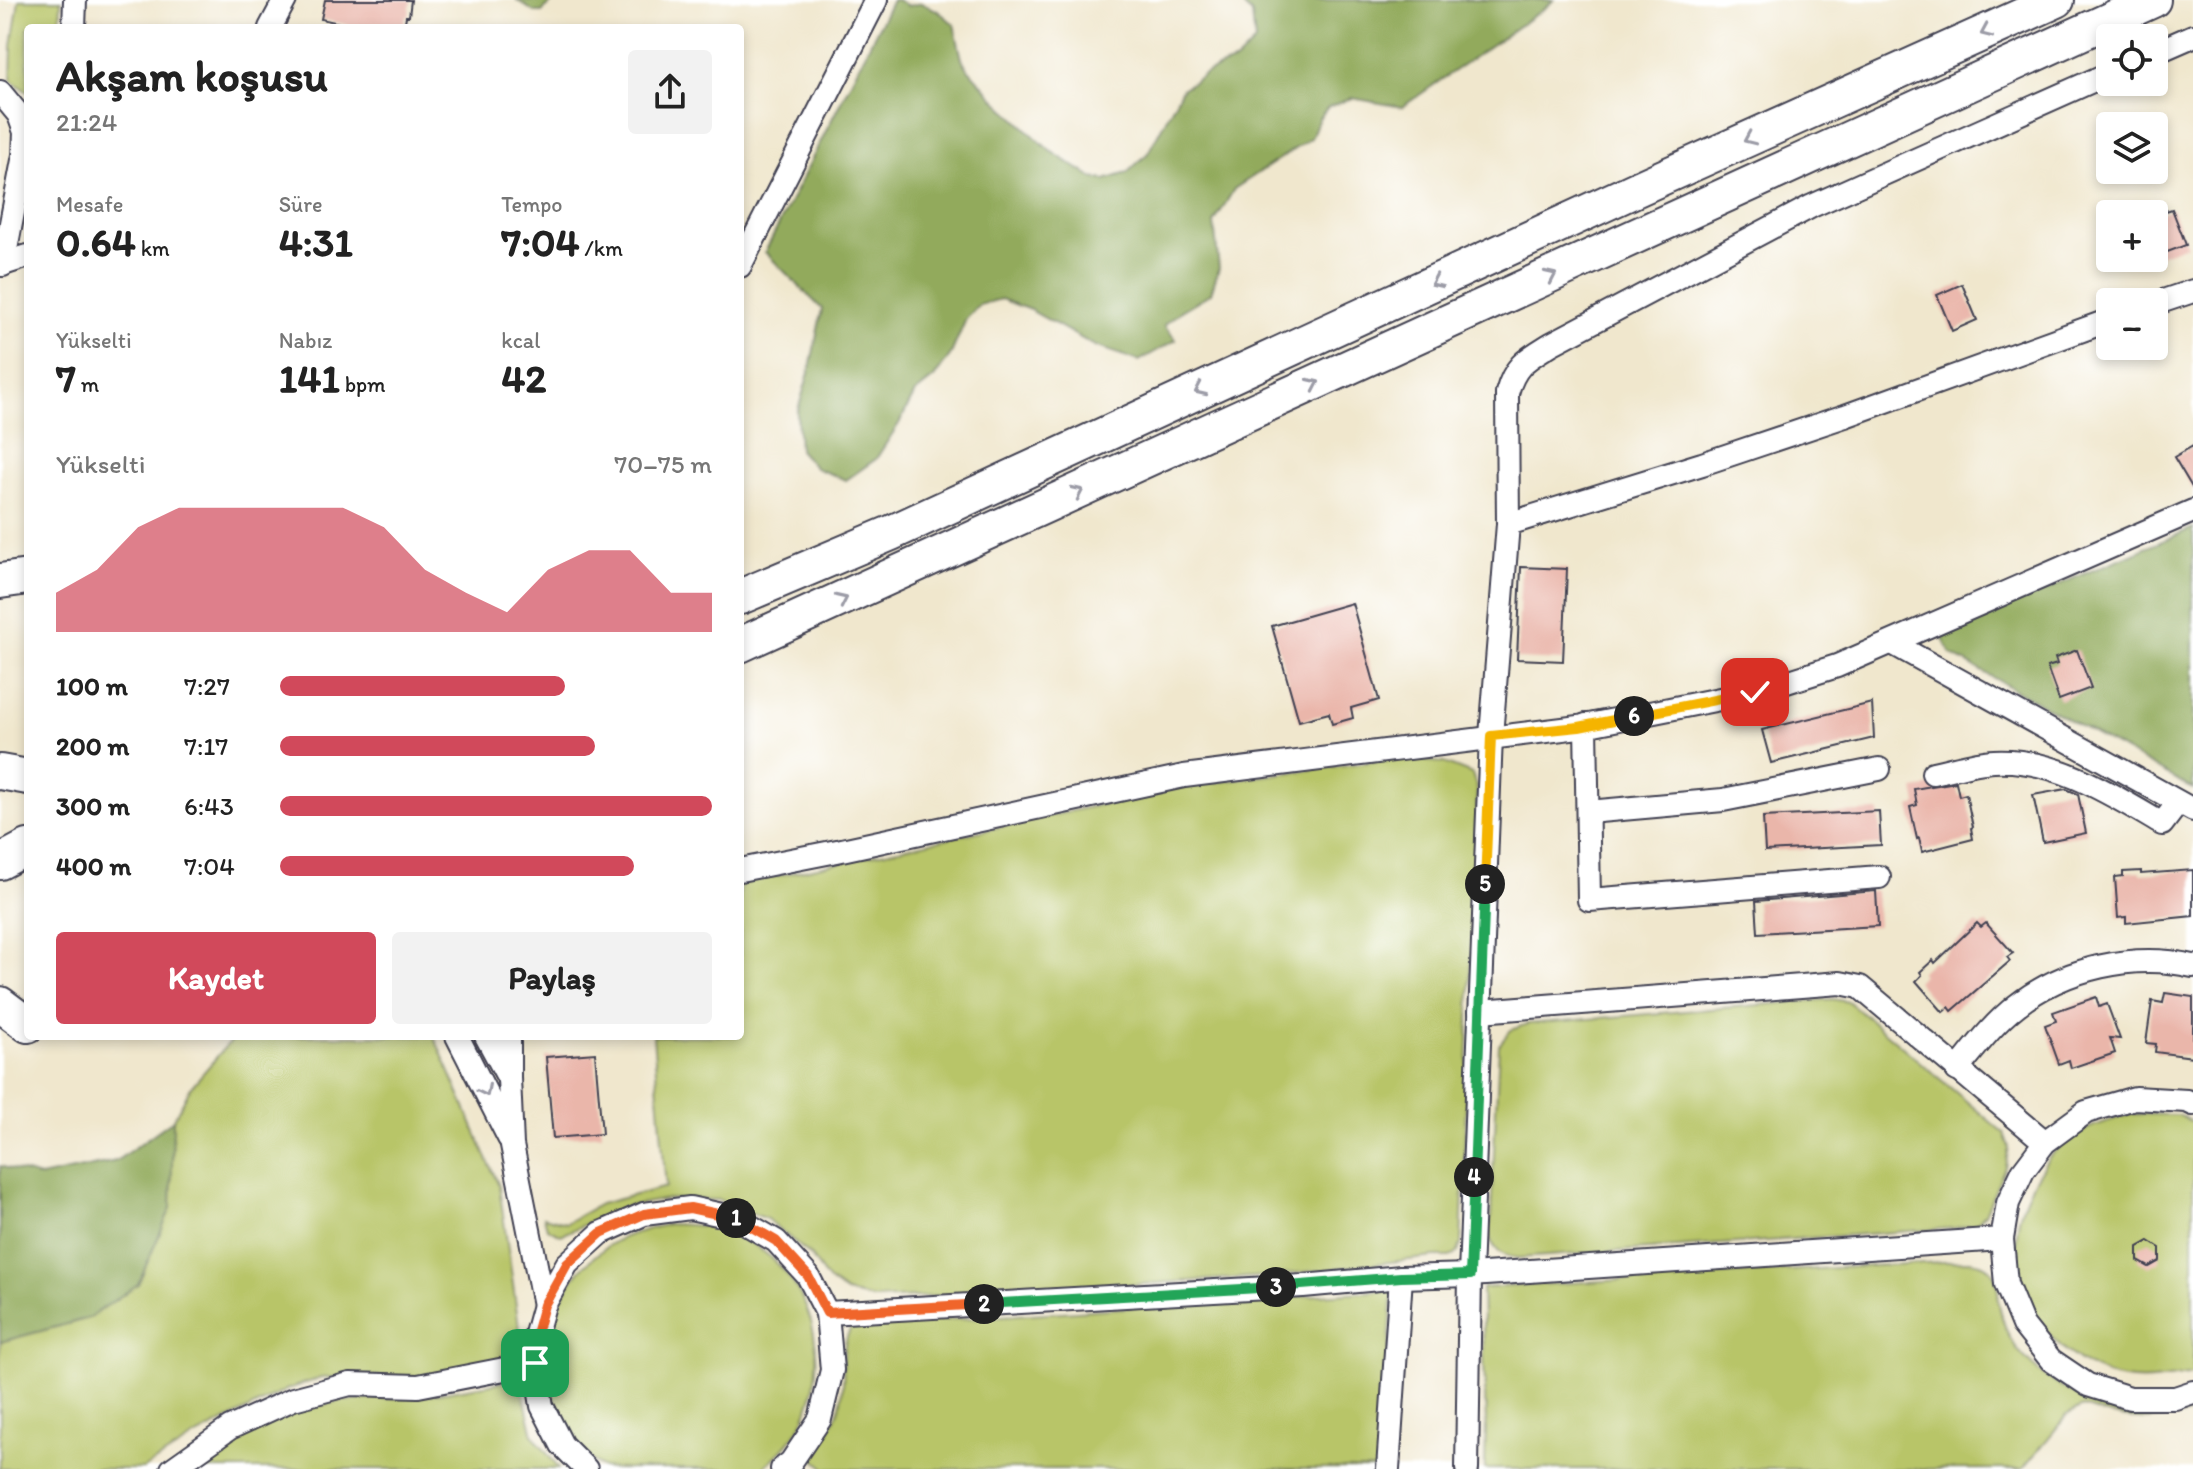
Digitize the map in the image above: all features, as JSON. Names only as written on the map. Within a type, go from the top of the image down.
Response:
[{"type":"highway","points":[[744,595],[891,533],[1639,188],[2057,0]]},
{"type":"highway","points":[[744,643],[2153,0]]},
{"type":"highway","points":[[0,581],[24,578]]},
{"type":"highway","points":[[0,772],[24,776]]},
{"type":"highway","points":[[0,788],[24,786]]},
{"type":"highway","points":[[0,832],[24,831]]},
{"type":"highway","points":[[0,862],[24,849]]},
{"type":"highway","points":[[0,1004],[24,1024]]},
{"type":"highway","points":[[0,1026],[24,1027]]},
{"type":"street","points":[[74,24],[75,0]]},
{"type":"street","points":[[272,24],[285,0]]},
{"type":"street","points":[[744,258],[876,0]]},
{"type":"street","points":[[2168,47],[2193,36]]},
{"type":"street","points":[[1467,1469],[1470,1275],[1491,736],[1508,524],[1507,393],[1512,375],[1522,363],[1564,337],[1812,206],[2096,79]]},
{"type":"street","points":[[0,92],[19,115],[24,129]]},
{"type":"street","points":[[1,265],[24,155]]},
{"type":"street","points":[[1,265],[24,257]]},
{"type":"street","points":[[2168,299],[2193,291]]},
{"type":"street","points":[[1508,524],[1845,416],[2096,325]]},
{"type":"street","points":[[744,869],[1184,776],[1586,725],[1755,692],[1837,666],[2193,511]]},
{"type":"street","points":[[1892,643],[2186,806],[2162,824],[2087,781],[2018,762],[1980,762],[1933,773]]},
{"type":"street","points":[[1586,725],[1589,900],[1879,877]]},
{"type":"street","points":[[1588,812],[1723,800],[1879,769]]},
{"type":"street","points":[[1957,1070],[1985,1036],[2018,1004],[2065,978],[2118,963],[2151,961],[2193,966]]},
{"type":"street","points":[[1480,1011],[1840,983],[1860,987],[2045,1142]]},
{"type":"street","points":[[459,1040],[512,1145]]},
{"type":"street","points":[[488,1040],[509,1078]]},
{"type":"street","points":[[509,1040],[512,1145],[544,1305]]},
{"type":"street","points":[[2193,1104],[2135,1098],[2086,1112],[2045,1142],[2023,1171],[2008,1203],[2002,1239],[2006,1284],[2023,1325],[2051,1360],[2088,1385],[2130,1398],[2175,1398],[2193,1392]]},
{"type":"street","points":[[586,1469],[562,1445],[542,1406],[535,1363],[536,1334],[544,1305],[567,1264],[601,1233],[644,1214],[690,1208],[736,1218],[776,1241],[808,1276],[827,1313],[832,1370],[820,1419],[791,1467]]},
{"type":"street","points":[[827,1313],[1271,1288],[2002,1239]]},
{"type":"street","points":[[1388,1469],[1401,1277]]},
{"type":"street","points":[[172,1469],[230,1428],[293,1399],[350,1384],[418,1386],[535,1363]]},
{"type":"green space","points":[[19,0],[61,0],[60,24],[24,24],[24,89],[11,80],[12,45]]},
{"type":"green space","points":[[517,0],[555,0],[542,12],[534,12]]},
{"type":"green space","points":[[892,0],[908,6],[921,3],[937,10],[954,24],[962,59],[996,100],[1049,150],[1093,178],[1105,180],[1127,173],[1148,153],[1182,89],[1208,72],[1236,61],[1255,42],[1252,14],[1236,0],[1554,0],[1402,107],[1352,98],[1328,107],[1319,118],[1311,138],[1234,189],[1214,223],[1219,268],[1211,293],[1164,325],[1176,340],[1139,361],[1095,346],[1030,310],[1001,299],[979,305],[966,319],[951,354],[934,378],[915,393],[876,459],[846,480],[815,468],[799,450],[797,413],[822,309],[765,252]]},
{"type":"green space","points":[[2193,528],[2193,789],[1951,654],[1942,637],[1958,627]]},
{"type":"green space","points":[[1399,758],[1444,763],[1472,774],[1477,789],[1461,1244],[1458,1252],[1450,1257],[1269,1276],[873,1299],[846,1293],[828,1280],[809,1254],[767,1219],[719,1200],[668,1199],[628,1206],[561,1235],[547,1228],[544,1217],[566,1223],[600,1204],[666,1187],[653,1040],[744,1040],[744,883],[1181,787]]},
{"type":"green space","points":[[1832,999],[1849,1002],[2004,1133],[2009,1147],[2005,1167],[1985,1214],[1976,1224],[1518,1258],[1504,1255],[1495,1248],[1490,1239],[1499,1045],[1511,1030],[1527,1024]]},
{"type":"green space","points":[[233,1040],[436,1040],[499,1186],[521,1341],[514,1355],[423,1378],[321,1378],[288,1389],[198,1435],[143,1469],[0,1469],[0,1342],[82,1320],[171,1208],[173,1120],[191,1087]]},
{"type":"green space","points":[[2132,1114],[2178,1115],[2193,1122],[2193,1374],[2129,1380],[2108,1375],[2080,1361],[2056,1342],[2037,1318],[2024,1292],[2017,1263],[2017,1233],[2024,1204],[2049,1157],[2079,1134]]},
{"type":"green space","points":[[173,1120],[171,1208],[138,1284],[89,1318],[0,1342],[0,1166],[40,1177],[116,1161]]},
{"type":"green space","points":[[668,1224],[718,1229],[758,1248],[779,1265],[795,1285],[806,1308],[814,1333],[816,1359],[814,1386],[807,1412],[794,1436],[762,1469],[603,1468],[576,1443],[558,1411],[548,1365],[553,1321],[560,1301],[587,1264],[612,1243]]},
{"type":"green space","points":[[1973,1261],[1993,1272],[2000,1309],[2010,1338],[2032,1365],[2063,1388],[2115,1411],[2140,1415],[2193,1408],[2193,1414],[2138,1419],[2083,1407],[2068,1414],[2023,1469],[1485,1469],[1482,1288]]},
{"type":"green space","points":[[1393,1290],[1380,1469],[826,1469],[812,1457],[830,1430],[839,1409],[843,1392],[845,1343],[852,1326]]},
{"type":"green space","points":[[520,1379],[533,1435],[559,1469],[189,1469],[222,1442],[282,1413],[340,1401],[416,1397]]},
{"type":"building","points":[[325,0],[411,0],[405,24],[344,24],[321,19]]},
{"type":"building","points":[[2172,209],[2186,245],[2168,252],[2168,210]]},
{"type":"building","points":[[1962,284],[1977,320],[1952,331],[1937,295]]},
{"type":"building","points":[[2193,446],[2193,489],[2174,457]]},
{"type":"building","points":[[1521,567],[1567,569],[1563,661],[1517,659]]},
{"type":"building","points":[[1352,603],[1379,700],[1351,708],[1353,718],[1332,724],[1329,713],[1299,721],[1272,626]]},
{"type":"building","points":[[2077,650],[2091,688],[2059,700],[2047,667],[2057,664],[2055,658]]},
{"type":"building","points":[[1872,703],[1874,738],[1771,763],[1762,730]]},
{"type":"building","points":[[1956,782],[1959,796],[1966,794],[1973,839],[1922,852],[1910,807],[1917,805],[1914,789]]},
{"type":"building","points":[[2066,789],[2078,794],[2086,833],[2043,842],[2033,795]]},
{"type":"building","points":[[1879,811],[1881,845],[1765,851],[1763,817]]},
{"type":"building","points":[[2193,870],[2193,916],[2126,923],[2126,917],[2118,918],[2115,877],[2123,876],[2123,872],[2141,871],[2141,874]]},
{"type":"building","points":[[1876,891],[1878,926],[1758,933],[1756,901]]},
{"type":"building","points":[[1977,923],[1981,927],[1986,923],[2013,953],[2007,957],[2010,961],[1952,1011],[1949,1007],[1943,1012],[1916,981],[1922,975],[1920,972],[1933,960],[1935,963]]},
{"type":"building","points":[[2165,993],[2193,997],[2193,1057],[2155,1052],[2156,1044],[2146,1043],[2152,1001],[2163,1003]]},
{"type":"building","points":[[2096,997],[2099,1007],[2107,1004],[2120,1039],[2110,1038],[2115,1053],[2071,1068],[2069,1060],[2059,1064],[2045,1025],[2056,1021],[2053,1012]]},
{"type":"building","points":[[595,1053],[602,1134],[553,1138],[546,1057]]},
{"type":"building","points":[[2149,1241],[2160,1248],[2160,1261],[2149,1267],[2138,1261],[2138,1247]]},
{"type":"route","points":[[535,1363],[536,1334],[544,1305],[567,1264],[601,1233],[644,1214],[690,1208],[736,1218],[776,1241],[808,1276],[827,1313],[1470,1275],[1491,736],[1579,727],[1755,692]]}]
